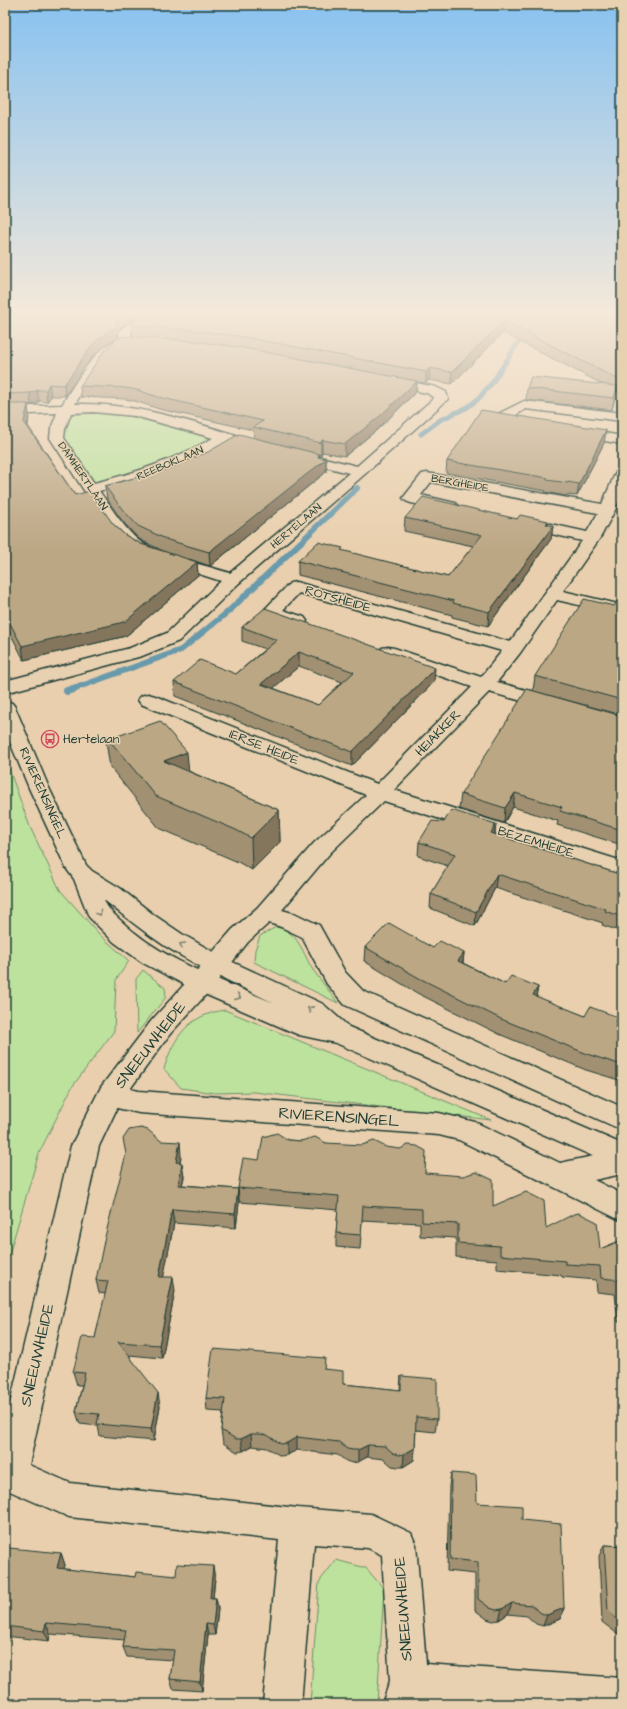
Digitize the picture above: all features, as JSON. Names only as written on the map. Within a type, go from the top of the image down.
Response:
[{"type":"street","name":"DAMHERTLAAN","points":[[77,391],[66,408],[56,433],[57,438],[90,489],[122,533],[133,544],[149,553],[233,579]]},
{"type":"street","name":"HERTELAAN","points":[[5,687],[136,652],[173,637],[233,579],[360,472],[439,402],[441,395],[433,391]]},
{"type":"street","points":[[528,425],[497,420],[524,405],[622,416]]},
{"type":"street","name":"REEBOKLAAN","points":[[5,411],[93,408],[136,412],[270,449]]},
{"type":"street","points":[[559,430],[622,440]]},
{"type":"street","name":"REEBOKLAAN","points":[[90,489],[126,481],[162,469],[199,453],[225,437]]},
{"type":"street","points":[[285,452],[360,472]]},
{"type":"street","name":"HEIAKKER","points":[[209,973],[240,936],[265,914],[322,848],[380,793],[485,685],[514,649],[554,594],[613,507],[622,474]]},
{"type":"street","name":"BERGHEIDE","points":[[464,510],[411,498],[427,477],[613,507]]},
{"type":"street","points":[[509,520],[592,538]]},
{"type":"street","name":"ROTSHEIDE","points":[[316,627],[272,612],[296,587],[514,649]]},
{"type":"street","points":[[554,594],[622,610]]},
{"type":"street","points":[[374,647],[485,685],[571,709]]},
{"type":"street","name":"IERSE HEIDE","points":[[148,700],[380,793]]},
{"type":"street","name":"RIVIERENSINGEL","points":[[5,707],[39,788],[77,868],[84,877],[97,911],[122,936],[151,957],[209,973],[308,1028],[340,1034],[622,1157]]},
{"type":"street","name":"BEZEMHEIDE","points":[[380,793],[622,869]]},
{"type":"street","points":[[265,914],[288,920],[311,931],[336,978],[354,998],[622,1119]]},
{"type":"street","name":"SNEEUWHEIDE","points":[[209,973],[161,1027],[110,1095],[85,1146],[10,1474],[69,1500],[298,1525],[371,1531],[399,1545],[405,1693],[622,1696]]},
{"type":"street","name":"RIVIERENSINGEL","points":[[110,1095],[139,1102],[439,1124],[465,1130],[622,1208]]},
{"type":"street","points":[[558,1176],[622,1162]]},
{"type":"street","points":[[282,1704],[298,1525]]},
{"type":"green space","points":[[102,413],[129,416],[218,439],[188,455],[95,484],[55,424],[56,415]]},
{"type":"green space","points":[[5,758],[30,827],[60,890],[100,935],[129,961],[116,980],[114,1031],[72,1087],[39,1153],[5,1268]]},
{"type":"green space","points":[[276,927],[290,933],[295,938],[313,970],[338,1003],[254,962],[255,950],[260,936]]},
{"type":"green space","points":[[143,970],[165,988],[166,997],[137,1033],[136,979]]},
{"type":"green space","points":[[225,1010],[491,1120],[254,1092],[214,1093],[181,1088],[164,1069],[178,1037],[193,1022],[212,1013]]},
{"type":"green space","points":[[336,1560],[366,1568],[384,1589],[377,1704],[310,1704],[319,1582]]},
{"type":"building","points":[[5,391],[36,391],[30,393],[5,394]]},
{"type":"building","points":[[139,391],[407,391],[380,416],[345,444],[322,440],[321,443],[253,427],[263,421],[158,397]]},
{"type":"building","points":[[551,391],[616,391],[614,398]]},
{"type":"building","points":[[5,404],[28,404],[24,422],[75,495],[90,491],[113,524],[125,535],[141,544],[197,562],[126,621],[22,646],[5,614]]},
{"type":"building","points":[[481,410],[606,430],[579,484],[547,480],[548,478],[447,461]]},
{"type":"building","points":[[239,434],[319,454],[318,457],[326,459],[209,552],[168,540],[138,526],[122,509],[105,486],[167,469],[208,452]]},
{"type":"building","points":[[423,497],[517,519],[520,515],[548,521],[546,524],[553,526],[489,612],[453,603],[454,601],[298,561],[318,542],[343,548],[341,550],[448,577],[482,535],[405,518]]},
{"type":"building","points":[[584,599],[614,606],[617,601],[622,602],[622,700],[535,676]]},
{"type":"building","points":[[265,608],[435,668],[352,752],[174,682],[200,660],[236,674],[277,640],[242,627]],"holes":[[[299,652],[354,672],[318,705],[261,684]]]},
{"type":"building","points":[[527,689],[622,716],[622,830],[560,811],[562,807],[515,793],[505,808],[461,794]]},
{"type":"building","points":[[160,721],[187,752],[164,761],[279,810],[251,838],[236,830],[156,796],[105,735],[112,738]]},
{"type":"building","points":[[451,810],[496,824],[491,833],[622,875],[622,917],[605,911],[606,909],[497,874],[476,912],[431,894],[455,854],[419,842],[432,821],[444,822]]},
{"type":"building","points":[[389,923],[433,948],[440,941],[464,953],[458,961],[505,984],[511,976],[538,987],[533,995],[585,1016],[590,1007],[618,1017],[615,1026],[622,1029],[622,1065],[590,1055],[501,1019],[419,978],[365,947]]},
{"type":"building","points":[[141,1128],[148,1130],[161,1141],[180,1142],[176,1162],[182,1163],[178,1185],[238,1189],[235,1214],[172,1209],[159,1277],[173,1277],[159,1345],[118,1342],[158,1393],[151,1429],[97,1424],[99,1414],[76,1412],[85,1373],[73,1372],[82,1337],[95,1338],[108,1281],[96,1280],[104,1241],[126,1154],[123,1139],[129,1130]]},
{"type":"building","points":[[277,1133],[288,1140],[301,1141],[315,1137],[326,1143],[362,1145],[374,1141],[386,1147],[400,1149],[408,1145],[417,1146],[426,1151],[425,1173],[463,1176],[476,1172],[493,1180],[493,1206],[526,1192],[544,1201],[546,1228],[579,1213],[597,1222],[600,1249],[622,1240],[622,1305],[620,1280],[601,1278],[600,1266],[565,1264],[565,1261],[500,1255],[500,1246],[458,1243],[458,1224],[422,1222],[422,1209],[363,1206],[361,1235],[336,1233],[339,1196],[238,1188],[243,1158],[259,1160],[263,1137]]},
{"type":"building","points":[[213,1349],[325,1358],[324,1369],[343,1371],[343,1384],[401,1390],[401,1376],[437,1379],[437,1419],[416,1417],[415,1448],[399,1455],[393,1453],[385,1446],[368,1445],[358,1450],[353,1450],[347,1449],[339,1442],[297,1437],[287,1443],[281,1444],[267,1435],[259,1434],[251,1434],[241,1439],[236,1439],[221,1430],[225,1399],[206,1398]]},
{"type":"building","points":[[451,1473],[476,1475],[477,1503],[522,1506],[522,1520],[561,1524],[564,1608],[547,1615],[541,1613],[531,1605],[512,1603],[502,1609],[496,1610],[490,1608],[478,1599],[478,1562],[450,1559]]},
{"type":"building","points":[[604,1545],[622,1546],[622,1622],[620,1622],[608,1611]]},
{"type":"building","points":[[9,1548],[61,1553],[57,1568],[135,1577],[136,1572],[176,1576],[177,1564],[213,1566],[210,1598],[216,1598],[213,1625],[206,1624],[200,1682],[170,1679],[174,1650],[123,1647],[126,1630],[46,1623],[44,1631],[5,1626],[5,1565]]},
{"type":"waterway","points":[[421,434],[440,420],[466,408],[477,400],[485,391]]},
{"type":"waterway","points":[[73,689],[181,650],[229,611],[357,488]]},
{"type":"waterway","points":[[67,691],[73,689]]},
{"type":"place","name":"Hertelaan","points":[[50,739]]}]
